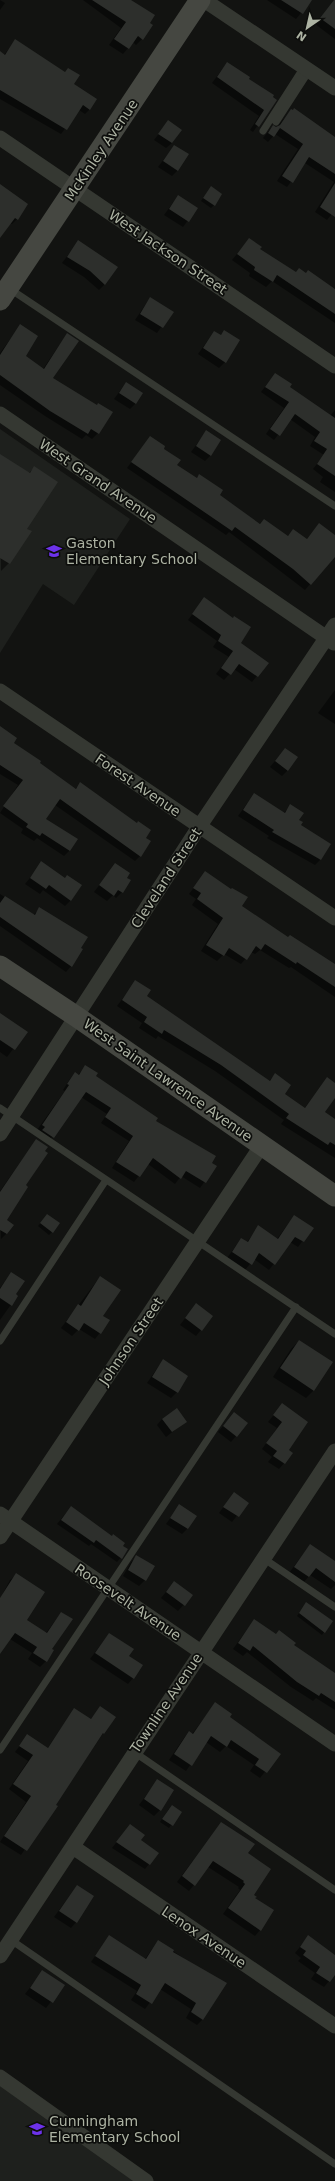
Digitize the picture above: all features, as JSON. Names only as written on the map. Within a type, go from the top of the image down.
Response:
[{"type":"street","name":"McKinley Avenue","points":[[4,293],[200,0]]},
{"type":"street","points":[[204,0],[335,88]]},
{"type":"street","name":"West Jackson Street","points":[[0,138],[335,366]]},
{"type":"street","name":"West Grand Avenue","points":[[0,414],[331,640]]},
{"type":"street","name":"Cleveland Street","points":[[0,1134],[6,1112],[77,1017],[199,827],[331,640],[335,625]]},
{"type":"street","name":"Forest Avenue","points":[[0,691],[335,918]]},
{"type":"street","name":"West Saint Lawrence Avenue","points":[[0,966],[77,1017],[335,1196]]},
{"type":"street","name":"Johnson Street","points":[[0,1537],[5,1518],[198,1242],[262,1145]]},
{"type":"street","name":"Townline Avenue","points":[[0,1956],[73,1847],[200,1651],[333,1459]]},
{"type":"street","name":"Roosevelt Avenue","points":[[5,1518],[335,1744]]},
{"type":"street","name":"Lenox Avenue","points":[[73,1847],[335,2026]]},
{"type":"street","points":[[0,2077],[146,2181]]},
{"type":"lane","points":[[276,122],[307,69]]},
{"type":"lane","points":[[263,131],[307,69]]},
{"type":"lane","points":[[4,293],[335,506]]},
{"type":"lane","points":[[6,1112],[335,1334]]},
{"type":"lane","points":[[0,1341],[106,1180]]},
{"type":"lane","points":[[0,1750],[296,1307]]},
{"type":"lane","points":[[263,1558],[335,1607]]},
{"type":"lane","points":[[134,1752],[335,1890]]},
{"type":"lane","points":[[11,1940],[335,2164]]},
{"type":"shaded area","name":"Gaston Elementary School","points":[[0,429],[130,519],[74,605],[43,584],[0,653]]},
{"type":"shaded area","name":"Cunningham Elementary School","points":[[0,2077],[146,2181],[0,2181]]},
{"type":"building","points":[[92,0],[131,0],[155,15],[150,23],[153,25],[143,40],[138,36],[129,49],[114,39],[126,22]]},
{"type":"building","points":[[281,0],[312,0],[303,14]]},
{"type":"building","points":[[335,0],[335,29],[320,18]]},
{"type":"building","points":[[15,39],[65,72],[68,68],[80,75],[74,84],[97,99],[90,110],[83,105],[67,130],[0,90],[0,51],[5,55]]},
{"type":"building","points":[[227,62],[250,77],[249,79],[274,95],[273,97],[277,100],[259,127],[255,124],[264,110],[217,77]]},
{"type":"building","points":[[294,108],[335,137],[335,174],[309,157],[293,183],[282,176],[303,144],[280,128],[274,137],[268,133],[273,125],[276,127],[280,125],[291,109],[293,110]]},
{"type":"building","points":[[168,120],[182,130],[172,143],[158,134]]},
{"type":"building","points":[[174,145],[189,154],[178,171],[163,161]]},
{"type":"building","points":[[335,183],[335,217],[320,207]]},
{"type":"building","points":[[0,184],[28,204],[18,220],[15,218],[0,238]]},
{"type":"building","points":[[211,186],[222,194],[215,206],[203,198]]},
{"type":"building","points":[[178,195],[198,208],[189,222],[169,209]]},
{"type":"building","points":[[249,238],[262,247],[260,249],[296,272],[299,268],[306,273],[308,270],[335,289],[335,314],[277,275],[273,282],[254,270],[255,267],[237,254]]},
{"type":"building","points":[[78,240],[118,267],[105,285],[90,271],[67,257]]},
{"type":"building","points":[[150,297],[174,312],[163,328],[140,314]]},
{"type":"building","points":[[20,324],[38,336],[26,356],[44,369],[67,333],[79,341],[53,378],[97,405],[98,403],[113,412],[99,434],[91,429],[88,434],[50,411],[0,375],[0,355]]},
{"type":"building","points":[[224,330],[240,340],[226,363],[203,348],[214,331],[221,335]]},
{"type":"building","points":[[275,373],[292,384],[290,387],[335,418],[335,476],[317,464],[327,449],[314,441],[320,432],[295,414],[280,436],[270,429],[289,402],[265,387]]},
{"type":"building","points":[[126,382],[143,393],[136,404],[119,393]]},
{"type":"building","points":[[206,430],[221,440],[211,456],[196,446]]},
{"type":"building","points":[[150,436],[165,446],[164,449],[181,460],[177,465],[197,478],[199,474],[223,490],[220,495],[260,524],[264,519],[288,536],[293,529],[307,539],[319,523],[335,535],[335,557],[311,585],[293,569],[235,527],[232,531],[131,462]]},
{"type":"building","points":[[0,454],[30,473],[34,466],[58,482],[27,529],[32,531],[10,564],[0,558]]},
{"type":"building","points":[[204,597],[233,618],[234,616],[251,627],[241,643],[269,663],[258,677],[239,664],[231,675],[221,668],[233,651],[218,641],[221,635],[192,614]]},
{"type":"building","points":[[0,726],[17,738],[14,743],[41,761],[40,763],[76,789],[80,782],[137,823],[138,821],[151,830],[146,838],[151,841],[141,857],[60,799],[46,819],[78,839],[70,851],[42,833],[40,836],[26,827],[28,824],[3,806],[23,780],[0,765]]},
{"type":"building","points":[[285,748],[298,757],[288,771],[275,761]]},
{"type":"building","points":[[254,793],[285,813],[290,804],[304,813],[299,820],[303,822],[301,825],[331,844],[321,860],[272,832],[274,830],[243,810]]},
{"type":"building","points":[[41,861],[65,878],[67,875],[82,885],[71,901],[49,885],[46,889],[30,878]]},
{"type":"building","points":[[115,863],[130,873],[127,878],[131,880],[123,893],[118,890],[114,896],[99,885]]},
{"type":"building","points":[[205,871],[231,889],[232,888],[248,897],[242,906],[288,937],[290,935],[335,964],[335,987],[297,962],[296,964],[265,944],[261,950],[256,946],[247,960],[229,948],[224,956],[206,945],[223,918],[197,899],[201,893],[193,888]]},
{"type":"building","points":[[5,896],[35,915],[39,907],[88,937],[81,948],[83,949],[72,967],[0,917],[0,903]]},
{"type":"building","points":[[135,980],[151,990],[147,996],[270,1081],[275,1073],[291,1085],[285,1094],[305,1108],[327,1077],[335,1083],[335,1098],[325,1112],[335,1119],[335,1145],[330,1142],[328,1145],[286,1118],[289,1114],[221,1065],[164,1030],[162,1034],[144,1022],[147,1017],[122,1000]]},
{"type":"building","points":[[0,1013],[28,1032],[15,1050],[0,1040]]},
{"type":"building","points":[[85,1065],[98,1073],[96,1076],[158,1118],[156,1121],[216,1156],[212,1163],[217,1166],[206,1183],[186,1171],[181,1179],[153,1158],[140,1177],[116,1162],[133,1136],[105,1117],[111,1108],[86,1092],[54,1138],[42,1130],[45,1127],[42,1125],[69,1085],[67,1084],[75,1072],[79,1075]]},
{"type":"building","points":[[36,1139],[48,1147],[45,1151],[48,1153],[26,1185],[28,1187],[7,1220],[14,1225],[7,1234],[0,1230],[0,1192]]},
{"type":"building","points":[[47,1214],[60,1223],[53,1233],[40,1223]]},
{"type":"building","points":[[294,1215],[314,1228],[304,1242],[295,1237],[275,1265],[259,1253],[252,1265],[232,1252],[241,1238],[248,1242],[258,1225],[278,1239]]},
{"type":"building","points":[[11,1272],[25,1281],[16,1294],[18,1296],[12,1306],[0,1298],[0,1289]]},
{"type":"building","points":[[100,1276],[121,1290],[103,1316],[110,1320],[101,1334],[84,1323],[79,1331],[66,1322],[78,1304],[81,1306]]},
{"type":"building","points":[[196,1303],[213,1316],[202,1331],[185,1318]]},
{"type":"building","points":[[299,1340],[333,1362],[314,1391],[280,1368]]},
{"type":"building","points":[[163,1359],[188,1376],[178,1393],[152,1377]]},
{"type":"building","points":[[282,1403],[308,1422],[289,1450],[293,1453],[285,1464],[273,1456],[277,1451],[266,1443],[282,1422],[273,1415]]},
{"type":"building","points":[[177,1408],[187,1422],[172,1432],[162,1419]]},
{"type":"building","points":[[234,1412],[248,1423],[237,1437],[223,1426]]},
{"type":"building","points":[[234,1492],[249,1503],[239,1517],[223,1507]]},
{"type":"building","points":[[179,1504],[197,1516],[188,1529],[170,1518]]},
{"type":"building","points":[[71,1506],[112,1536],[113,1534],[125,1543],[123,1546],[128,1549],[122,1559],[96,1540],[94,1543],[61,1520]]},
{"type":"building","points":[[310,1544],[335,1561],[335,1582],[316,1568],[309,1577],[294,1567]]},
{"type":"building","points":[[136,1555],[155,1566],[146,1581],[128,1570]]},
{"type":"building","points":[[16,1573],[45,1592],[27,1620],[47,1633],[61,1612],[73,1619],[52,1649],[54,1650],[47,1662],[33,1653],[37,1647],[15,1633],[0,1654],[0,1598]]},
{"type":"building","points":[[174,1581],[193,1595],[185,1606],[166,1592]]},
{"type":"building","points":[[306,1602],[333,1621],[325,1633],[299,1613]]},
{"type":"building","points":[[254,1619],[276,1634],[279,1630],[296,1643],[294,1645],[335,1673],[335,1702],[321,1693],[319,1696],[297,1682],[253,1646],[250,1651],[238,1643]]},
{"type":"building","points":[[109,1633],[134,1649],[129,1656],[143,1665],[134,1679],[95,1653]]},
{"type":"building","points":[[215,1702],[232,1714],[230,1717],[281,1754],[267,1773],[255,1765],[259,1759],[231,1740],[227,1747],[211,1736],[192,1766],[174,1754],[189,1731],[193,1734]]},
{"type":"building","points":[[100,1706],[116,1717],[104,1734],[103,1733],[56,1805],[58,1806],[27,1851],[4,1836],[31,1796],[13,1784],[33,1755],[19,1746],[27,1734],[48,1748],[74,1708],[91,1719]]},
{"type":"building","points":[[157,1779],[174,1790],[161,1811],[144,1799]]},
{"type":"building","points":[[172,1805],[182,1812],[173,1826],[162,1819]]},
{"type":"building","points":[[221,1822],[255,1844],[248,1853],[271,1869],[254,1895],[257,1897],[255,1898],[274,1910],[261,1931],[228,1908],[245,1884],[243,1882],[244,1881],[213,1861],[195,1886],[182,1876]]},
{"type":"building","points":[[130,1824],[145,1835],[141,1840],[159,1853],[150,1865],[116,1842]]},
{"type":"building","points":[[77,1885],[94,1896],[77,1923],[59,1911]]},
{"type":"building","points":[[109,1935],[146,1959],[158,1940],[174,1950],[173,1952],[227,1983],[203,2020],[191,2012],[196,2003],[165,1983],[152,2004],[136,1994],[141,1985],[95,1956]]},
{"type":"building","points":[[308,1935],[335,1955],[335,1975],[330,1982],[316,1973],[320,1967],[303,1955],[306,1951],[300,1947]]},
{"type":"building","points":[[42,1970],[65,1985],[53,2003],[30,1988]]},
{"type":"place","name":"Gaston Elementary School","points":[[54,551]]},
{"type":"place","name":"Cunningham Elementary School","points":[[37,2129]]}]
